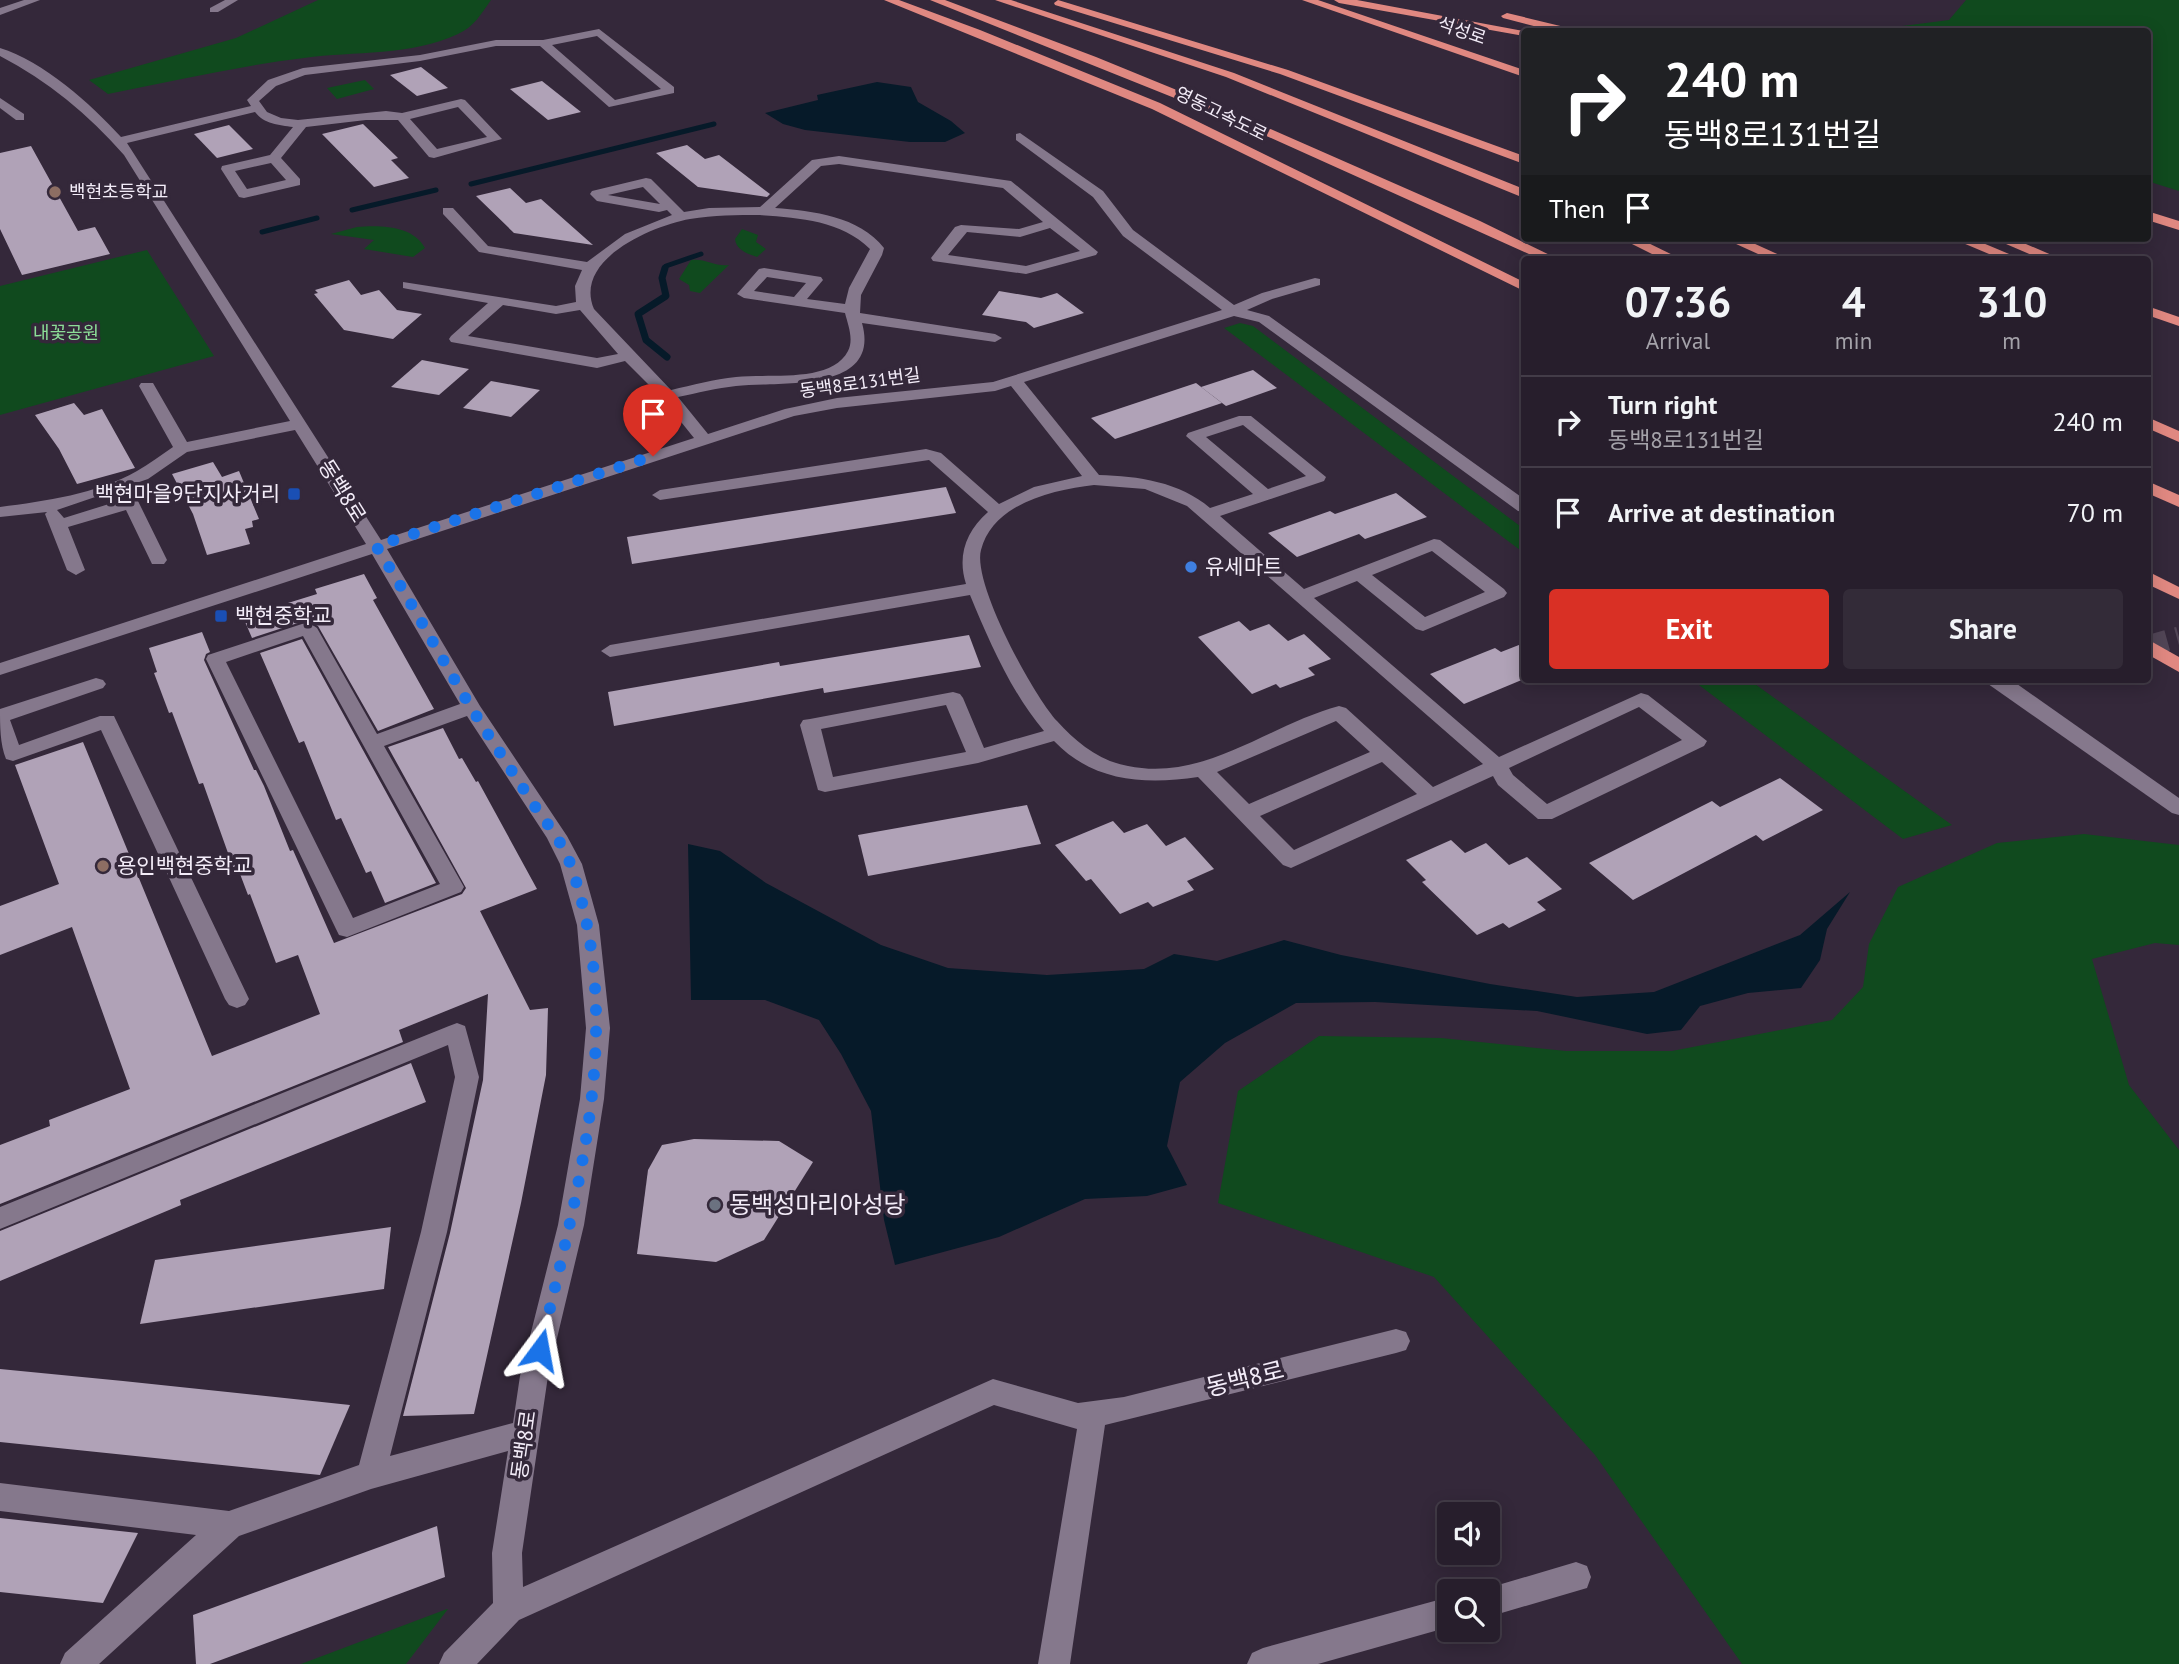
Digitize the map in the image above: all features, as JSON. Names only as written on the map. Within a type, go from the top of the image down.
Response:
[{"type":"highway","name":"영동고속도로","points":[[889,0],[976,32],[1156,106],[1521,286]]},
{"type":"highway","name":"영동고속도로","points":[[935,0],[1052,42],[1238,118],[1544,256]]},
{"type":"highway","name":"영동고속도로","points":[[1000,0],[1230,75],[1521,193]]},
{"type":"highway","points":[[1047,0],[1284,72],[1521,158]]},
{"type":"highway","name":"석성로","points":[[1307,0],[1521,73]]},
{"type":"highway","points":[[1337,0],[1521,32]]},
{"type":"highway","points":[[1348,0],[1443,31]]},
{"type":"highway","points":[[1489,12],[1556,28]]},
{"type":"highway","points":[[2151,207],[2179,216]]},
{"type":"highway","points":[[2151,216],[2179,226]]},
{"type":"highway","points":[[1636,242],[1667,256]]},
{"type":"highway","points":[[1741,242],[1774,256]]},
{"type":"highway","points":[[1969,242],[2006,256]]},
{"type":"highway","points":[[2009,242],[2046,256]]},
{"type":"highway","points":[[2151,296],[2179,306]]},
{"type":"highway","points":[[2151,312],[2179,322]]},
{"type":"highway","points":[[2151,424],[2179,437]]},
{"type":"highway","points":[[2151,488],[2179,502]]},
{"type":"highway","points":[[2151,578],[2179,594]]},
{"type":"highway","points":[[2151,648],[2179,666]]},
{"type":"street","points":[[0,12],[36,0]]},
{"type":"street","points":[[214,10],[233,0]]},
{"type":"street","points":[[402,117],[434,154],[496,139],[461,103],[402,117],[376,114],[333,122],[302,124],[281,121],[258,108],[253,100],[259,92],[281,78],[303,72],[420,58],[496,43],[543,43],[599,32],[670,90],[613,104],[543,43]]},
{"type":"street","name":"동백8로","points":[[0,51],[68,95],[119,141],[300,424],[471,707],[556,836],[570,864],[588,925],[597,996],[596,1060],[571,1225],[534,1376],[508,1553],[508,1609]]},
{"type":"street","points":[[0,102],[20,117]]},
{"type":"street","points":[[119,141],[258,108]]},
{"type":"street","points":[[274,158],[295,182],[244,194],[227,169],[274,158],[302,124]]},
{"type":"street","points":[[1020,137],[1098,194],[1128,233],[1233,311],[1264,319],[1521,505]]},
{"type":"street","points":[[763,212],[817,163],[839,160],[1006,184],[1091,252],[1026,270],[938,258],[960,230],[966,228],[1020,233],[1052,223]]},
{"type":"street","points":[[671,205],[681,217]]},
{"type":"street","points":[[448,211],[484,249],[590,267]]},
{"type":"street","points":[[668,395],[739,381],[803,379],[835,371],[855,353],[859,343],[854,295],[877,248],[872,239],[862,233],[802,215],[709,212],[681,217],[624,241],[590,267],[582,288],[585,305],[629,356],[668,395],[704,440]]},
{"type":"street","name":"동백8로131번길","points":[[0,670],[376,546],[812,407],[985,388],[1015,381],[1315,282]]},
{"type":"street","points":[[408,285],[556,310],[585,305]]},
{"type":"street","points":[[500,300],[456,339],[597,363],[629,356]]},
{"type":"street","points":[[797,302],[995,338]]},
{"type":"street","points":[[1015,381],[1094,480]]},
{"type":"street","points":[[147,386],[182,448]]},
{"type":"street","points":[[1210,514],[1318,477],[1245,419],[1194,436],[1265,495]]},
{"type":"street","points":[[0,512],[51,506],[134,479],[182,448],[300,424]]},
{"type":"street","points":[[660,495],[926,454],[935,456],[999,513]]},
{"type":"street","points":[[1203,769],[1291,860],[1497,766],[1641,699],[1697,741],[1545,814],[1505,780],[1497,766],[1193,502],[1162,487],[1140,482],[1094,480],[1049,487],[1008,505],[980,534],[972,549],[971,564],[977,588],[1017,678],[1056,734],[1081,756],[1124,773],[1180,775],[1203,769],[1339,712],[1431,796]]},
{"type":"street","points":[[58,525],[131,503],[158,560]]},
{"type":"street","points":[[51,506],[76,570]]},
{"type":"street","points":[[1302,596],[1359,573],[1434,544],[1498,593],[1423,625],[1359,573]]},
{"type":"street","points":[[610,650],[977,588]]},
{"type":"street","points":[[308,628],[372,743],[453,887],[347,929],[215,659],[308,628]]},
{"type":"street","points":[[2006,683],[2179,808]]},
{"type":"street","points":[[96,684],[0,718],[13,754],[107,721],[237,999]]},
{"type":"street","points":[[978,756],[953,698],[810,725],[825,785],[978,756],[1056,734]]},
{"type":"street","points":[[372,743],[471,707]]},
{"type":"street","points":[[1246,814],[1385,753]]},
{"type":"street","points":[[0,1218],[457,1032],[467,1077],[434,1233],[371,1475]]},
{"type":"street","name":"동백8로","points":[[456,1664],[508,1609],[993,1392],[1078,1416],[1093,1415],[1124,1410],[1396,1341]]},
{"type":"street","points":[[1054,1664],[1093,1415]]},
{"type":"street","points":[[76,1664],[229,1525],[371,1475],[525,1433]]},
{"type":"street","points":[[0,1497],[229,1525]]},
{"type":"street","points":[[1500,1599],[1576,1577]]},
{"type":"street","points":[[1263,1664],[1437,1615]]},
{"type":"green space","points":[[318,0],[491,0],[477,20],[464,31],[422,46],[279,61],[108,94],[89,80],[236,38]]},
{"type":"green space","points":[[1966,0],[2179,0],[2179,191],[2151,182],[2151,28],[1887,28],[1949,20]]},
{"type":"green space","points":[[365,80],[374,89],[337,99],[327,88]]},
{"type":"green space","points":[[357,227],[395,228],[420,240],[425,248],[413,257],[364,249],[374,240],[331,234]]},
{"type":"green space","points":[[742,229],[758,235],[756,242],[766,249],[757,257],[743,251],[736,243],[735,239]]},
{"type":"green space","name":"내꽃공원","points":[[147,250],[214,356],[0,415],[0,286]]},
{"type":"green space","points":[[691,260],[729,265],[700,293],[690,291],[689,285],[679,279]]},
{"type":"green space","points":[[1240,323],[1253,326],[1521,527],[1521,551],[1224,328]]},
{"type":"green space","points":[[1696,683],[1754,683],[1952,825],[1903,839]]},
{"type":"green space","points":[[2084,834],[2179,845],[2179,945],[2155,943],[2092,959],[2129,1085],[2179,1150],[2179,1664],[1742,1664],[1595,1455],[1434,1277],[1218,1203],[1238,1091],[1319,1036],[1441,1038],[1566,1051],[1672,1051],[1832,1020],[1863,987],[1869,944],[1898,887],[1997,843]]},
{"type":"green space","points":[[447,1609],[406,1664],[301,1664]]},
{"type":"water","points":[[877,82],[911,87],[918,102],[951,121],[965,133],[945,142],[910,142],[805,130],[783,124],[765,113],[818,100],[817,95]]},
{"type":"water","points":[[688,844],[720,851],[766,883],[881,945],[948,968],[1047,975],[1144,969],[1174,954],[1217,961],[1284,940],[1341,955],[1490,984],[1577,997],[1654,992],[1800,935],[1850,892],[1827,929],[1820,960],[1801,988],[1748,993],[1700,1006],[1681,1030],[1647,1034],[1537,1011],[1375,1002],[1296,1003],[1225,1043],[1180,1082],[1167,1146],[1187,1185],[1147,1196],[1085,1199],[999,1237],[895,1265],[884,1220],[871,1111],[841,1054],[819,1020],[765,1000],[691,1000]]},
{"type":"building","points":[[421,67],[448,88],[417,96],[390,75]]},
{"type":"building","points":[[542,81],[581,112],[548,120],[510,89]]},
{"type":"building","points":[[363,124],[398,158],[391,160],[409,178],[374,187],[322,134]]},
{"type":"building","points":[[229,125],[253,149],[217,158],[194,134]]},
{"type":"building","points":[[687,145],[705,159],[719,155],[770,194],[767,197],[698,187],[656,153]]},
{"type":"building","points":[[31,146],[78,231],[95,227],[110,254],[22,275],[0,229],[0,153]]},
{"type":"building","points":[[510,188],[526,203],[541,199],[593,245],[514,233],[476,196]]},
{"type":"building","points":[[349,280],[361,295],[379,290],[397,310],[422,314],[393,339],[344,330],[314,294],[318,293],[315,290]]},
{"type":"building","points":[[999,291],[1041,298],[1057,293],[1084,313],[1034,328],[1026,322],[982,315]]},
{"type":"building","points":[[422,360],[469,369],[439,395],[391,387]]},
{"type":"building","points":[[1253,370],[1277,388],[1226,406],[1201,387]]},
{"type":"building","points":[[491,381],[540,390],[511,417],[463,408]]},
{"type":"building","points":[[1196,383],[1222,403],[1115,439],[1091,418]]},
{"type":"building","points":[[74,403],[84,415],[102,409],[135,468],[77,484],[59,449],[35,415]]},
{"type":"building","points":[[213,462],[222,477],[239,471],[259,519],[252,521],[253,527],[245,529],[250,544],[207,555],[193,514],[172,474]]},
{"type":"building","points":[[946,487],[956,513],[632,564],[627,537]]},
{"type":"building","points":[[1396,493],[1427,517],[1365,539],[1359,534],[1297,557],[1268,533],[1330,511],[1335,514]]},
{"type":"building","points":[[364,574],[377,598],[373,600],[434,709],[378,731],[318,626],[307,620],[252,638],[243,617],[317,594],[315,589]]},
{"type":"building","points":[[1239,621],[1250,631],[1269,624],[1288,641],[1304,634],[1331,659],[1308,668],[1315,675],[1280,688],[1276,684],[1252,694],[1198,637]]},
{"type":"building","points":[[202,632],[210,652],[204,660],[334,943],[462,894],[466,888],[388,747],[443,728],[459,759],[462,758],[476,782],[478,781],[537,889],[480,911],[530,1010],[548,1008],[546,1075],[521,1203],[474,1414],[403,1416],[450,1233],[483,1080],[488,994],[399,1030],[403,1042],[0,1204],[0,1145],[50,1126],[49,1120],[130,1089],[72,927],[0,955],[0,906],[59,884],[15,765],[83,742],[212,1056],[320,1014],[298,955],[276,963],[250,894],[248,895],[237,866],[233,867],[203,783],[199,784],[154,673],[157,672],[149,648]]},
{"type":"building","points":[[969,635],[981,667],[824,693],[823,688],[614,726],[608,692],[779,662],[780,666]]},
{"type":"building","points":[[302,639],[436,883],[385,903],[371,871],[366,873],[341,818],[336,820],[304,741],[299,743],[260,653]]},
{"type":"building","points":[[1521,644],[1521,680],[1464,704],[1430,674],[1495,648],[1501,652]]},
{"type":"building","points":[[1780,778],[1823,810],[1763,841],[1756,835],[1633,900],[1589,863],[1712,801],[1720,807]]},
{"type":"building","points":[[1027,805],[1041,844],[868,876],[858,835]]},
{"type":"building","points":[[1113,821],[1124,833],[1147,824],[1166,846],[1185,837],[1214,869],[1187,881],[1194,890],[1153,907],[1148,902],[1120,914],[1091,879],[1086,881],[1055,845]]},
{"type":"building","points":[[1451,840],[1465,853],[1486,843],[1509,865],[1527,857],[1562,889],[1537,902],[1546,910],[1509,928],[1503,923],[1477,935],[1422,882],[1426,880],[1406,860]]},
{"type":"building","points":[[411,1063],[426,1102],[180,1200],[181,1205],[0,1281],[0,1231]]},
{"type":"building","name":"동백성마리아성당","points":[[694,1139],[779,1141],[813,1162],[764,1240],[716,1262],[637,1254],[648,1170],[662,1145]]},
{"type":"building","points":[[391,1227],[384,1289],[140,1324],[155,1260]]},
{"type":"building","points":[[0,1369],[350,1405],[320,1475],[0,1442]]},
{"type":"building","points":[[0,1518],[138,1533],[103,1603],[0,1592]]},
{"type":"building","points":[[437,1526],[445,1577],[210,1664],[196,1664],[193,1615]]},
{"type":"waterway","points":[[471,184],[714,124]]},
{"type":"waterway","points":[[352,210],[436,190]]},
{"type":"waterway","points":[[262,232],[317,218]]},
{"type":"waterway","points":[[665,269],[666,266],[701,254]]},
{"type":"waterway","points":[[665,268],[662,278],[666,296],[638,314],[646,340],[667,357]]},
{"type":"tunnel","points":[[2151,645],[2179,637]]},
{"type":"place","name":"백현초등학교","points":[[55,192]]},
{"type":"place","name":"백현마을9단지사거리","points":[[294,494]]},
{"type":"place","name":"유세마트","points":[[1191,567]]},
{"type":"place","name":"백현중학교","points":[[221,616]]},
{"type":"place","name":"용인백현중학교","points":[[103,866]]},
{"type":"place","name":"동백성마리아성당","points":[[715,1205]]},
{"type":"route","points":[[540,1350],[571,1225],[592,1099],[598,1028],[588,925],[570,864],[556,836],[471,707],[376,546],[653,456]]}]
